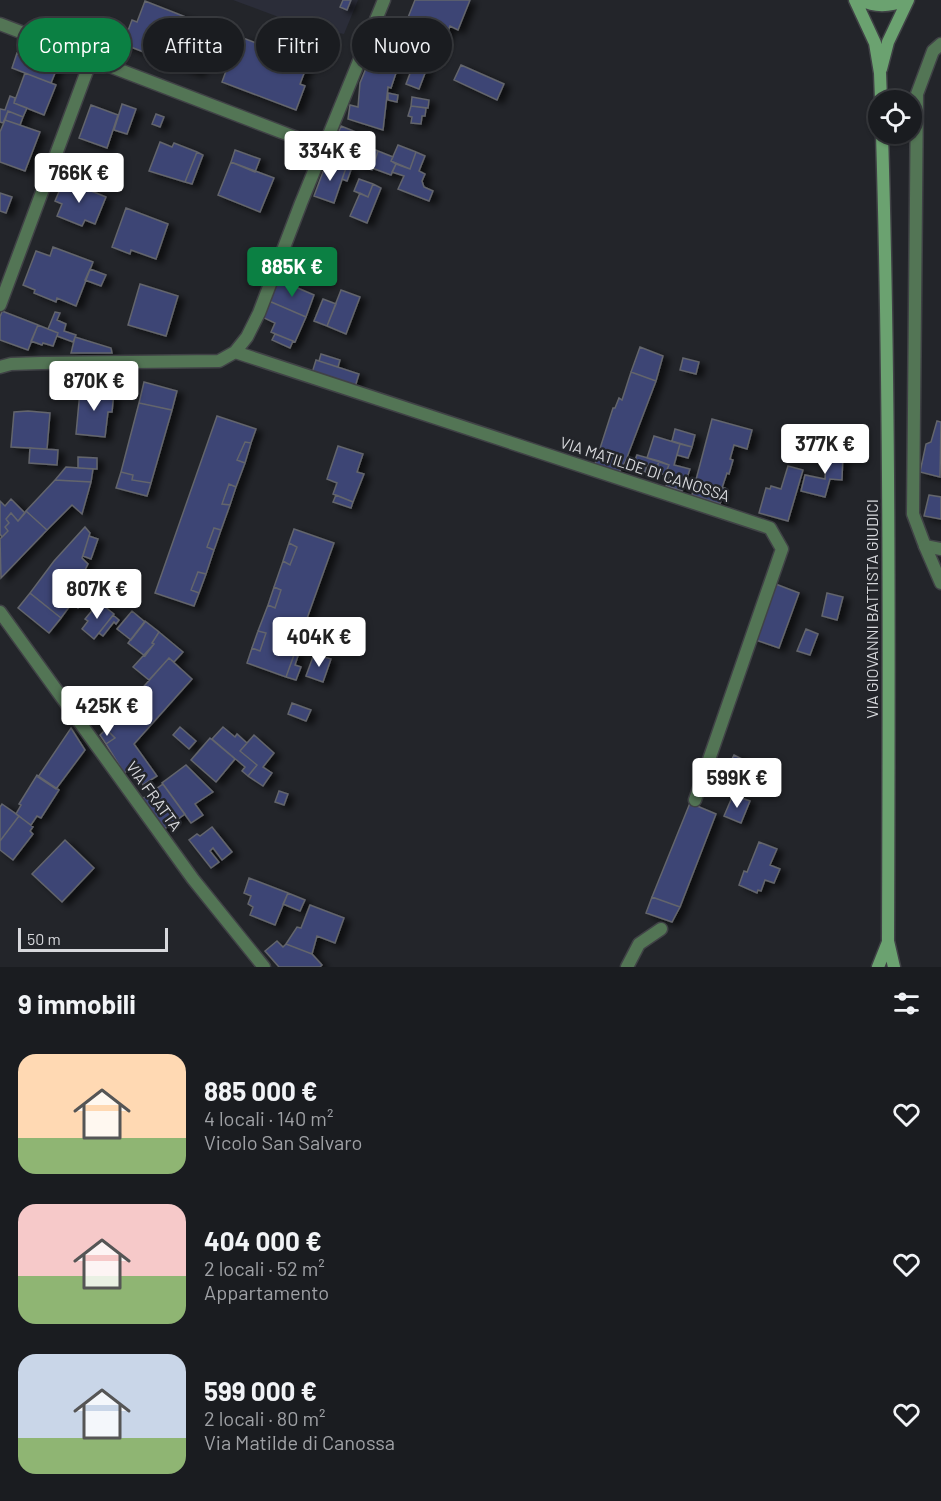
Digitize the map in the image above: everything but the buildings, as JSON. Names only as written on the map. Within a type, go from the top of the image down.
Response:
[{"type":"main road","points":[[855,0],[874,43],[881,90]]},
{"type":"main road","points":[[862,0],[880,6],[907,0]]},
{"type":"main road","points":[[880,73],[888,42],[907,0]]},
{"type":"main road","name":"VIA GIOVANNI BATTISTA GIUDICI","points":[[882,144],[889,702],[888,941],[894,967]]},
{"type":"main road","name":"VIA GIOVANNI BATTISTA GIUDICI","points":[[878,967],[888,941]]},
{"type":"street","points":[[0,367],[11,364],[41,363],[219,361],[235,352],[247,337],[259,313],[384,0]]},
{"type":"street","points":[[0,24],[18,31]]},
{"type":"street","points":[[941,44],[933,51],[916,94],[913,514],[941,583]]},
{"type":"street","points":[[0,305],[87,72]]},
{"type":"street","points":[[123,72],[323,148]]},
{"type":"street","name":"VIA MATILDE DI CANOSSA","points":[[235,352],[770,528],[782,549],[695,800]]},
{"type":"street","points":[[925,546],[941,549]]},
{"type":"street","name":"VIA FRATTA","points":[[0,612],[193,879],[264,967]]},
{"type":"street","points":[[627,967],[639,944],[661,929]]},
{"type":"shaded area","points":[[233,0],[358,0],[344,34],[340,33],[340,18],[281,18]]}]
